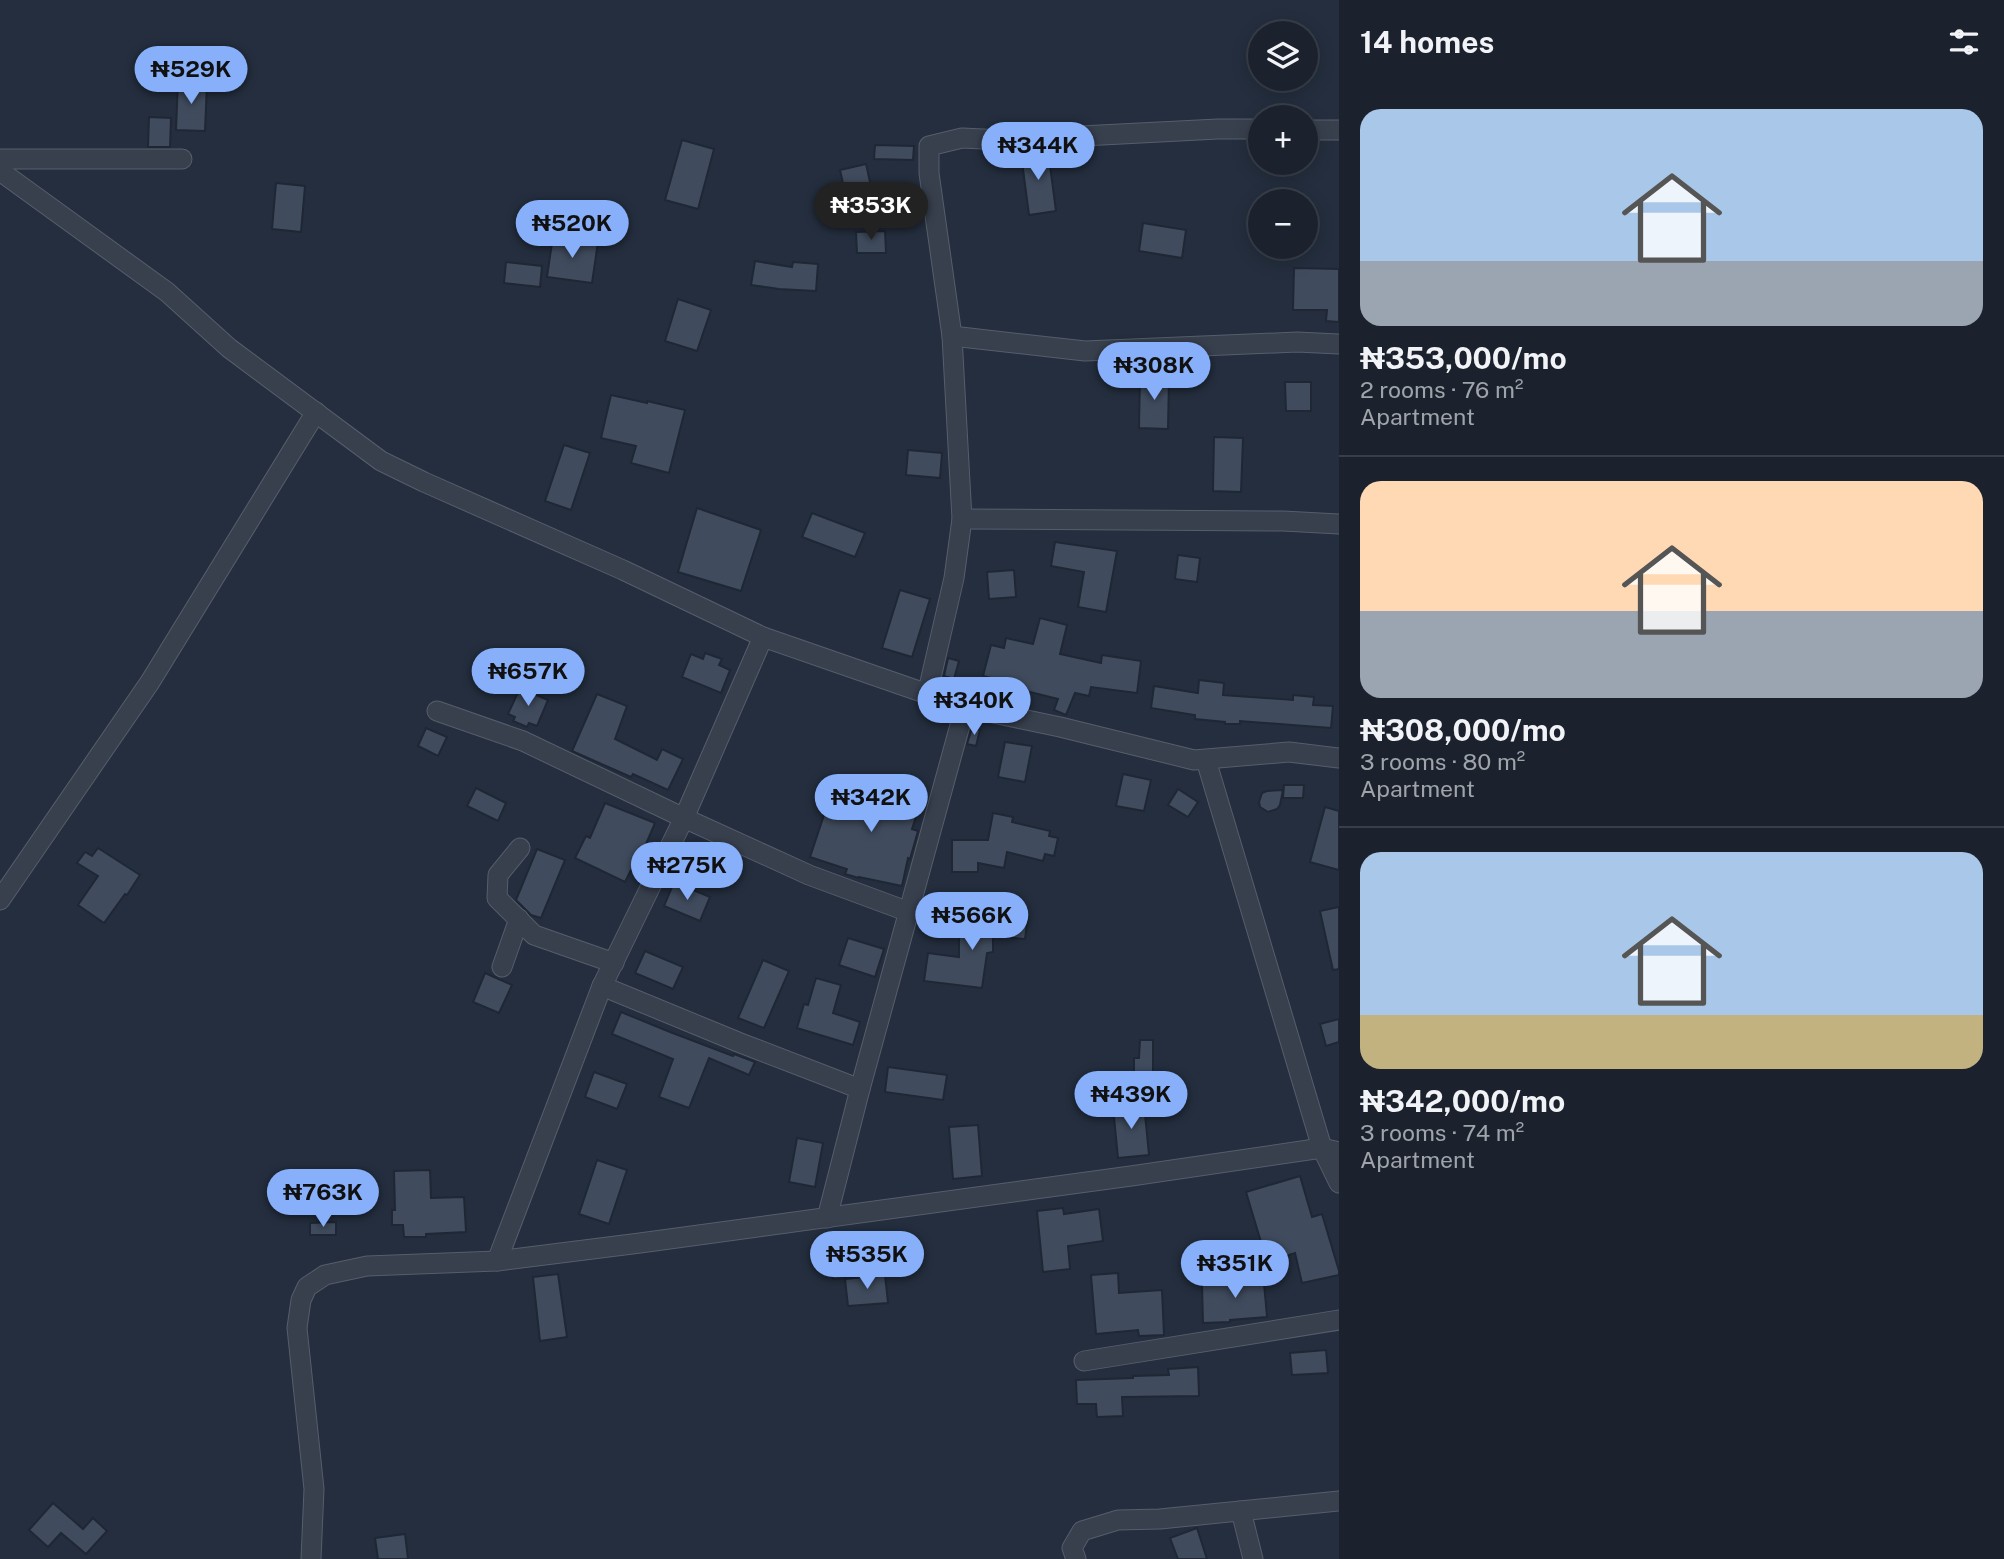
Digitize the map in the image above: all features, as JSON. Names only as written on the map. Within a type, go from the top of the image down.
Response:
[{"type":"street","points":[[927,695],[954,578],[962,519],[952,335],[929,173],[929,146],[962,138],[1004,140],[1248,129]]},
{"type":"street","points":[[1318,130],[1339,130]]},
{"type":"street","points":[[0,159],[182,159]]},
{"type":"street","points":[[0,171],[167,292],[229,348],[382,461],[623,570],[763,637],[964,707],[1194,760],[1289,752],[1339,758]]},
{"type":"street","points":[[952,335],[1085,351],[1297,342],[1339,344]]},
{"type":"street","points":[[0,900],[150,682],[316,412]]},
{"type":"street","points":[[962,519],[1283,521],[1339,524]]},
{"type":"street","points":[[497,1261],[602,986],[684,818],[763,637]]},
{"type":"street","points":[[827,1218],[964,707]]},
{"type":"street","points":[[437,711],[523,741],[809,875],[909,912]]},
{"type":"street","points":[[1206,760],[1339,1182]]},
{"type":"street","points":[[520,848],[498,875],[497,898],[534,934],[614,963]]},
{"type":"street","points":[[502,967],[519,919]]},
{"type":"street","points":[[602,986],[860,1088]]},
{"type":"street","points":[[311,1559],[314,1489],[297,1328],[301,1300],[307,1287],[325,1275],[367,1266],[497,1261],[1330,1150]]},
{"type":"street","points":[[1084,1361],[1339,1320]]},
{"type":"street","points":[[1076,1559],[1072,1548],[1082,1531],[1118,1520],[1160,1519],[1339,1501]]},
{"type":"street","points":[[1241,1511],[1253,1559]]},
{"type":"building","points":[[178,80],[207,81],[205,131],[176,130]]},
{"type":"building","points":[[149,117],[171,118],[170,147],[148,147]]},
{"type":"building","points":[[682,140],[714,149],[698,209],[665,200]]},
{"type":"building","points":[[875,145],[914,146],[913,160],[874,159]]},
{"type":"building","points":[[1048,150],[1056,211],[1029,215],[1021,154]]},
{"type":"building","points":[[866,164],[875,204],[849,210],[840,170]]},
{"type":"building","points":[[276,183],[305,186],[301,232],[272,229]]},
{"type":"building","points":[[1143,223],[1186,230],[1182,258],[1139,251]]},
{"type":"building","points":[[885,231],[886,253],[857,253],[856,232]]},
{"type":"building","points":[[553,236],[598,242],[592,283],[547,277]]},
{"type":"building","points":[[755,261],[792,267],[793,262],[818,264],[816,291],[751,285]]},
{"type":"building","points":[[506,262],[542,266],[540,287],[504,283]]},
{"type":"building","points":[[1294,268],[1339,269],[1339,322],[1326,321],[1327,310],[1293,310]]},
{"type":"building","points":[[678,299],[711,310],[697,351],[665,341]]},
{"type":"building","points":[[1140,376],[1169,377],[1168,429],[1139,428]]},
{"type":"building","points":[[1285,382],[1311,382],[1311,411],[1286,411]]},
{"type":"building","points":[[611,395],[685,410],[669,473],[631,463],[636,446],[601,438]]},
{"type":"building","points":[[1214,437],[1243,438],[1241,492],[1213,491]]},
{"type":"building","points":[[564,445],[590,453],[571,510],[545,501]]},
{"type":"building","points":[[908,450],[942,453],[940,478],[906,475]]},
{"type":"building","points":[[697,508],[761,530],[741,591],[678,572]]},
{"type":"building","points":[[812,513],[865,533],[855,557],[802,537]]},
{"type":"building","points":[[1055,542],[1117,551],[1106,612],[1078,607],[1084,572],[1051,566]]},
{"type":"building","points":[[1178,555],[1200,558],[1197,582],[1175,579]]},
{"type":"building","points":[[1014,570],[1016,597],[989,599],[987,572]]},
{"type":"building","points":[[900,590],[930,599],[912,657],[882,648]]},
{"type":"building","points":[[1040,618],[1067,625],[1060,654],[1101,663],[1102,655],[1141,661],[1137,693],[1091,687],[1089,696],[1075,693],[1066,715],[1054,710],[1058,699],[1022,690],[1023,686],[983,676],[991,645],[1004,648],[1006,638],[1033,644]]},
{"type":"building","points":[[705,653],[722,659],[719,665],[730,670],[721,693],[682,677],[691,654],[703,659]]},
{"type":"building","points":[[948,658],[959,661],[954,679],[944,676]]},
{"type":"building","points":[[1199,680],[1224,683],[1223,695],[1293,700],[1293,695],[1314,697],[1313,705],[1333,706],[1331,728],[1240,721],[1240,724],[1225,724],[1195,719],[1195,715],[1151,708],[1154,686],[1198,693]]},
{"type":"building","points":[[520,688],[548,700],[537,726],[529,723],[527,727],[513,721],[515,717],[508,714]]},
{"type":"building","points":[[597,694],[627,706],[615,739],[657,760],[662,749],[683,759],[668,790],[572,751]]},
{"type":"building","points":[[426,728],[447,737],[438,756],[418,746]]},
{"type":"building","points":[[972,728],[980,730],[976,746],[967,744]]},
{"type":"building","points":[[1005,742],[1032,746],[1025,782],[998,777]]},
{"type":"building","points":[[1123,774],[1151,780],[1144,811],[1116,806]]},
{"type":"building","points":[[868,778],[923,795],[912,829],[918,831],[902,886],[845,874],[847,869],[810,857],[828,803],[858,813]]},
{"type":"building","points":[[1284,785],[1304,785],[1303,798],[1283,798]]},
{"type":"building","points":[[476,788],[506,803],[498,821],[467,806]]},
{"type":"building","points":[[1178,789],[1198,802],[1188,817],[1168,805]]},
{"type":"building","points":[[1283,790],[1277,809],[1268,812],[1260,807],[1262,793]]},
{"type":"building","points":[[605,803],[655,823],[634,872],[631,870],[625,882],[575,858],[586,836],[590,838]]},
{"type":"building","points":[[1325,807],[1339,811],[1339,870],[1310,862]]},
{"type":"building","points":[[993,813],[1013,817],[1012,822],[1050,831],[1049,836],[1058,838],[1054,856],[1045,854],[1043,861],[1007,852],[1004,868],[978,863],[978,872],[952,872],[952,840],[988,840]]},
{"type":"building","points":[[98,848],[140,875],[104,923],[78,905],[98,876],[77,863],[85,852],[92,856]]},
{"type":"building","points":[[537,849],[565,860],[541,918],[531,915],[516,900]]},
{"type":"building","points":[[674,882],[710,897],[700,921],[664,906]]},
{"type":"building","points":[[1339,907],[1339,969],[1333,970],[1320,911]]},
{"type":"building","points":[[1012,914],[1028,916],[1025,939],[993,936],[993,952],[987,953],[982,988],[924,981],[928,953],[959,957],[959,922],[1011,922]]},
{"type":"building","points":[[848,938],[884,949],[875,977],[839,965]]},
{"type":"building","points":[[645,951],[683,967],[673,989],[635,973]]},
{"type":"building","points":[[763,960],[789,971],[764,1028],[738,1018]]},
{"type":"building","points":[[485,973],[512,985],[499,1013],[473,1002]]},
{"type":"building","points":[[816,978],[841,985],[833,1013],[860,1022],[853,1045],[797,1028],[804,1004],[808,1005]]},
{"type":"building","points":[[621,1012],[755,1062],[749,1075],[709,1058],[689,1108],[659,1097],[673,1059],[612,1034]]},
{"type":"building","points":[[1339,1019],[1339,1042],[1326,1046],[1320,1024]]},
{"type":"building","points":[[1140,1040],[1153,1040],[1153,1084],[1134,1084],[1134,1058],[1139,1058]]},
{"type":"building","points":[[888,1067],[947,1075],[943,1100],[885,1092]]},
{"type":"building","points":[[594,1072],[627,1084],[617,1109],[585,1097]]},
{"type":"building","points":[[1144,1104],[1149,1155],[1118,1158],[1113,1107]]},
{"type":"building","points":[[978,1125],[982,1176],[953,1179],[949,1127]]},
{"type":"building","points":[[797,1138],[823,1143],[815,1187],[789,1182]]},
{"type":"building","points":[[597,1160],[627,1170],[609,1224],[579,1214]]},
{"type":"building","points":[[430,1170],[431,1198],[464,1197],[466,1232],[404,1237],[403,1225],[392,1225],[392,1210],[395,1210],[394,1171]]},
{"type":"building","points":[[1300,1176],[1312,1217],[1322,1214],[1339,1271],[1339,1275],[1302,1283],[1295,1253],[1267,1262],[1246,1192]]},
{"type":"building","points":[[1063,1208],[1064,1214],[1099,1209],[1103,1241],[1068,1246],[1070,1269],[1043,1272],[1037,1211]]},
{"type":"building","points":[[336,1222],[336,1235],[310,1235],[310,1223]]},
{"type":"building","points":[[853,1247],[855,1277],[833,1279],[830,1248]]},
{"type":"building","points":[[1263,1272],[1267,1317],[1203,1323],[1202,1285],[1240,1284],[1239,1274]]},
{"type":"building","points":[[1118,1273],[1119,1293],[1162,1290],[1164,1335],[1139,1336],[1138,1330],[1096,1334],[1091,1275]]},
{"type":"building","points":[[558,1274],[567,1337],[540,1341],[533,1277]]},
{"type":"building","points":[[885,1275],[888,1303],[848,1306],[845,1279]]},
{"type":"building","points":[[1326,1350],[1328,1373],[1292,1375],[1290,1353]]},
{"type":"building","points":[[1198,1367],[1199,1396],[1122,1397],[1123,1416],[1097,1417],[1096,1404],[1077,1404],[1076,1380],[1169,1375],[1168,1369]]},
{"type":"building","points":[[53,1503],[83,1529],[93,1518],[107,1531],[86,1554],[61,1533],[48,1547],[29,1530]]},
{"type":"building","points":[[1197,1528],[1207,1559],[1178,1559],[1170,1538]]},
{"type":"building","points":[[405,1534],[408,1559],[378,1559],[375,1538]]}]
